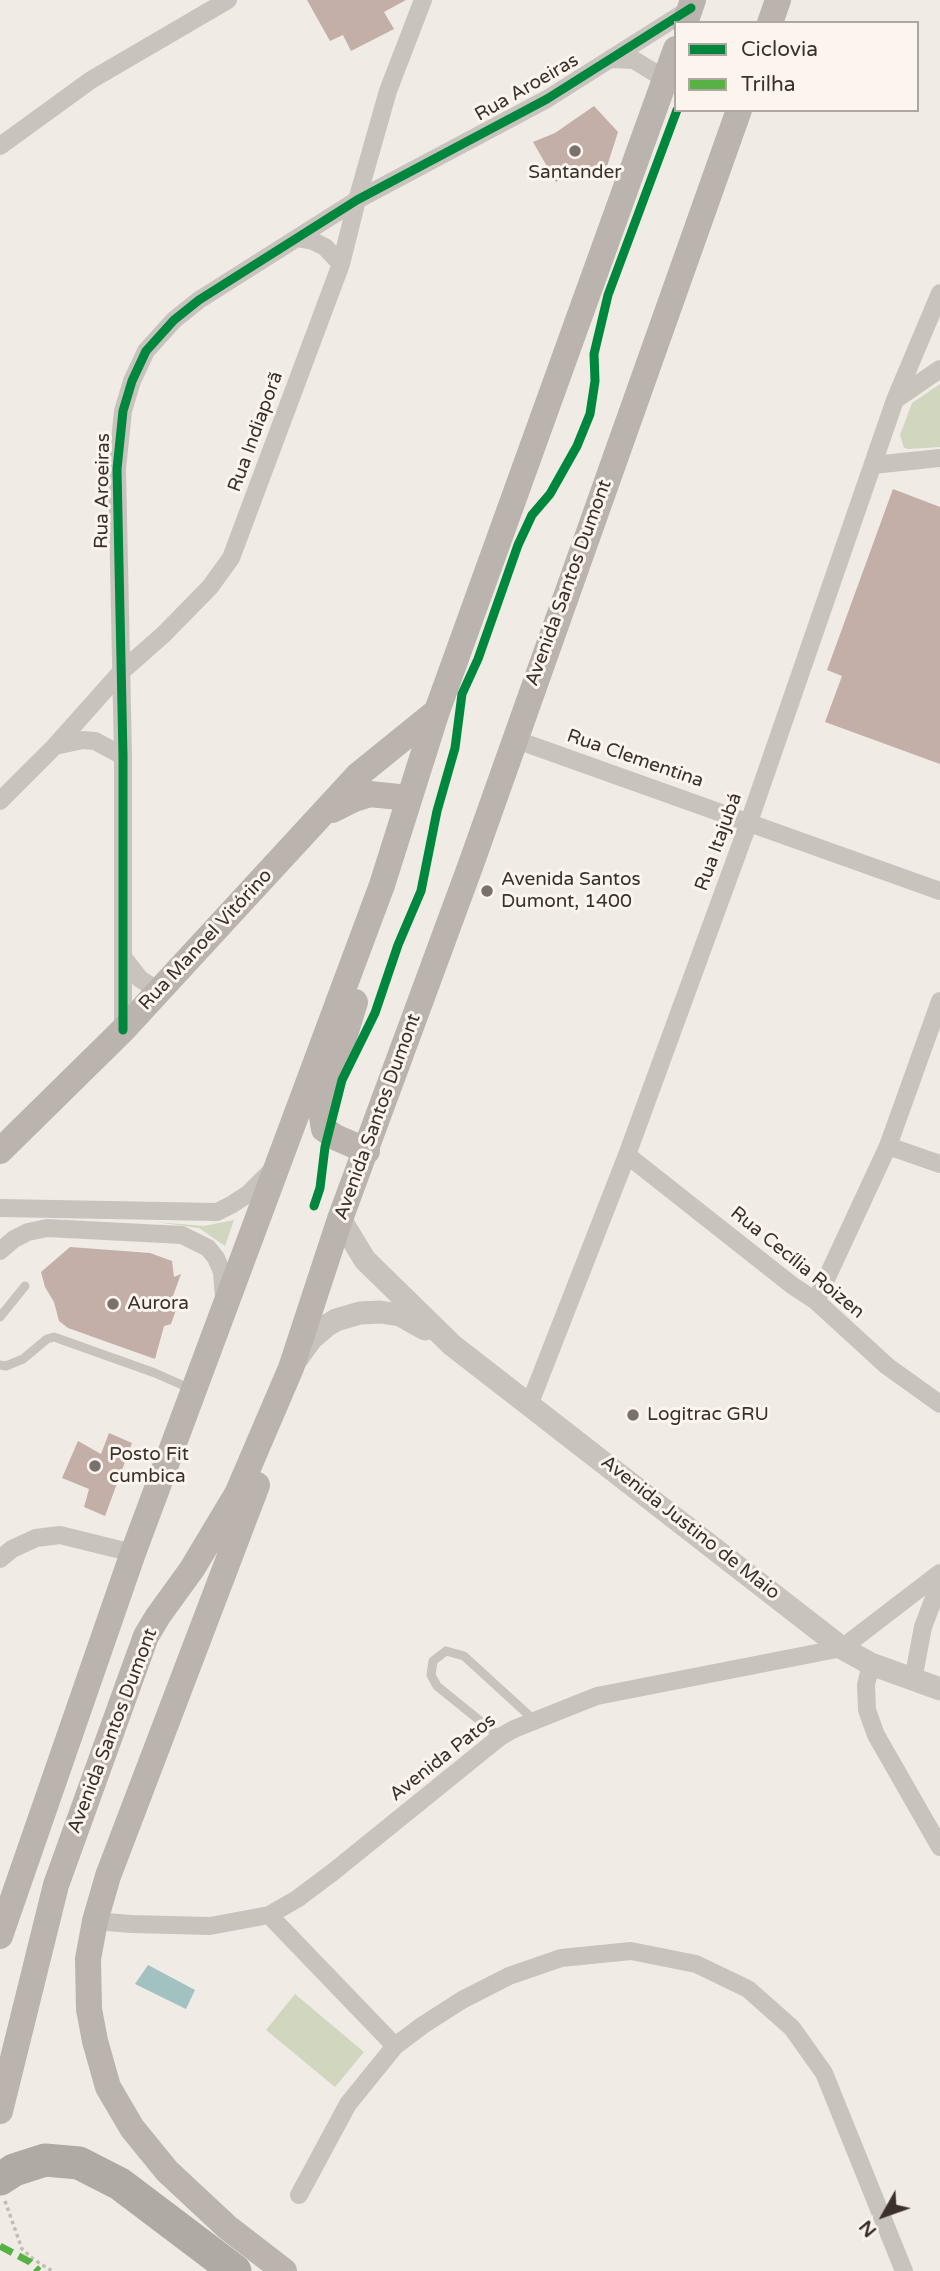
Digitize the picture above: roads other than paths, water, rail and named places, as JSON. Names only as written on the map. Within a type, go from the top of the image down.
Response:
[{"type":"highway","points":[[3,2178],[14,2170],[45,2160],[79,2163],[120,2184],[235,2271]]},
{"type":"main road","points":[[771,21],[778,0]]},
{"type":"main road","name":"Avenida Santos Dumont","points":[[0,1936],[133,1553],[382,885],[437,711],[674,54]]},
{"type":"main road","name":"Avenida Santos Dumont","points":[[0,2111],[55,1885],[146,1636],[237,1494],[291,1368],[340,1219],[367,1151],[738,112]]},
{"type":"main road","name":"Rua Manoel Vitórino","points":[[0,1152],[123,1030],[358,775],[437,711]]},
{"type":"main road","name":"Rua Manoel Vitórino","points":[[321,816],[370,794],[408,798]]},
{"type":"main road","points":[[367,1151],[335,1137],[324,1129],[322,1117],[336,1061],[366,971],[382,885]]},
{"type":"main road","points":[[262,1437],[261,1474],[108,1876],[88,1959],[89,2009],[108,2087],[132,2128],[167,2171],[227,2227],[284,2271]]},
{"type":"street","points":[[0,146],[91,80],[228,0]]},
{"type":"street","name":"Rua Indiaporã","points":[[0,801],[55,746],[121,672],[164,634],[210,587],[232,558],[341,264],[388,91],[423,0]]},
{"type":"street","name":"Rua Aroeiras","points":[[123,1030],[123,756],[117,470],[123,411],[132,381],[146,351],[174,320],[199,300],[357,200],[547,99],[690,10]]},
{"type":"street","points":[[610,59],[634,60],[665,79]]},
{"type":"street","points":[[297,238],[325,247],[341,264]]},
{"type":"street","name":"Rua Itajubá","points":[[530,1403],[627,1155],[749,822],[895,400],[940,293]]},
{"type":"street","points":[[895,400],[940,369]]},
{"type":"street","points":[[873,465],[940,458]]},
{"type":"street","name":"Rua Clementina","points":[[513,738],[940,891]]},
{"type":"street","points":[[55,746],[83,740],[95,741],[123,756]]},
{"type":"street","points":[[123,957],[140,979],[159,991]]},
{"type":"street","points":[[816,1301],[888,1146],[940,1001]]},
{"type":"street","points":[[888,1146],[940,1164]]},
{"type":"street","name":"Rua Cecília Roizen","points":[[627,1155],[793,1286],[816,1301],[887,1366],[940,1404]]},
{"type":"street","points":[[0,1209],[217,1212],[248,1194],[276,1166]]},
{"type":"street","name":"Avenida Justino de Maio","points":[[340,1219],[365,1260],[452,1345],[842,1648],[871,1664],[940,1689]]},
{"type":"street","points":[[0,1251],[28,1232],[47,1228],[182,1235],[208,1248],[216,1258],[222,1272],[224,1304]]},
{"type":"street","name":"Avenida Justino de Maio","points":[[291,1368],[311,1339],[326,1326],[360,1312],[400,1315],[452,1345]]},
{"type":"street","points":[[0,1559],[12,1549],[36,1538],[60,1535],[133,1553]]},
{"type":"street","name":"Avenida Patos","points":[[95,1921],[210,1926],[269,1915],[297,1899],[333,1872],[500,1737],[534,1720],[597,1696],[842,1648],[940,1573]]},
{"type":"street","points":[[913,1680],[923,1627],[940,1582]]},
{"type":"street","points":[[871,1664],[866,1685],[867,1710],[876,1735],[940,1847]]},
{"type":"street","points":[[269,1915],[395,2046]]},
{"type":"street","points":[[299,2195],[348,2104],[395,2046],[461,2000],[509,1976],[561,1958],[631,1951],[696,1964],[748,1989],[792,2028],[824,2073],[904,2271]]},
{"type":"lane","points":[[0,1317],[25,1286]]},
{"type":"lane","points":[[0,1364],[6,1366],[23,1359],[47,1339],[54,1337],[193,1389]]},
{"type":"lane","points":[[500,1737],[437,1686],[430,1675],[433,1661],[446,1651],[464,1657],[534,1720]]},
{"type":"water","points":[[148,1965],[195,1990],[186,2009],[135,1984]]},
{"type":"place","name":"Santander","points":[[575,151]]},
{"type":"place","name":"Avenida Santos Dumont, 1400","points":[[487,891]]},
{"type":"place","name":"Aurora","points":[[113,1304]]},
{"type":"place","name":"Logitrac GRU","points":[[633,1415]]},
{"type":"place","name":"Posto Fit cumbica","points":[[95,1466]]}]
